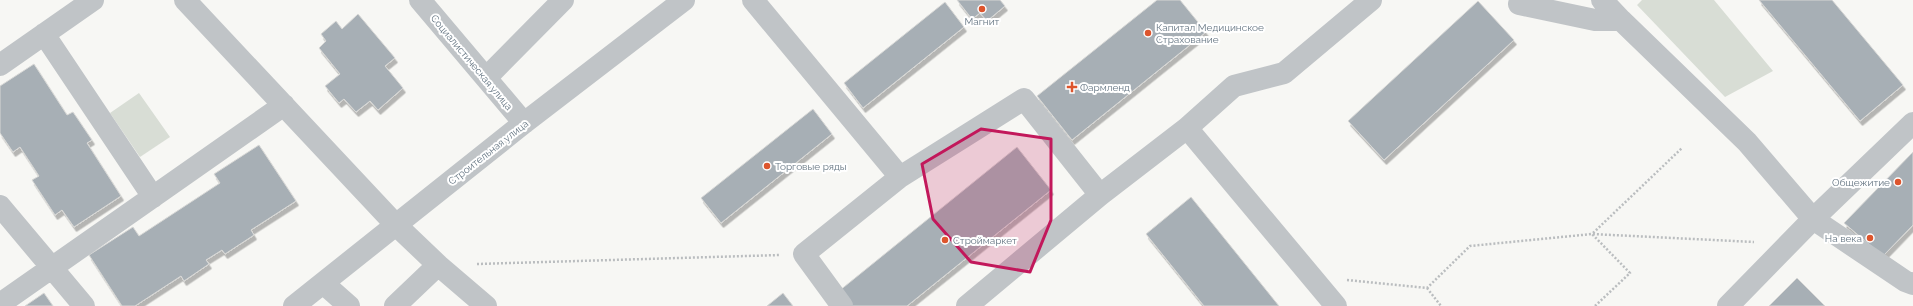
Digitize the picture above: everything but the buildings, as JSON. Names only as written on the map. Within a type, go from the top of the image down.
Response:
[{"type":"street","points":[[0,65],[92,0]]},
{"type":"street","points":[[185,0],[396,225],[438,266],[486,306]]},
{"type":"street","name":"Социалистическая улица","points":[[420,0],[524,124]]},
{"type":"street","points":[[486,78],[564,0]]},
{"type":"street","name":"Строительная улица","points":[[294,306],[524,124],[684,0]]},
{"type":"street","points":[[753,0],[900,177]]},
{"type":"street","points":[[968,306],[1100,195],[1187,128],[1234,86],[1284,73],[1371,0]]},
{"type":"street","points":[[1602,0],[1747,142],[1813,218],[1905,281],[1913,284]]},
{"type":"street","points":[[1519,4],[1595,20],[1621,20]]},
{"type":"street","points":[[44,34],[153,197]]},
{"type":"street","points":[[842,306],[804,254],[900,177],[1024,99],[1100,195]]},
{"type":"street","points":[[0,304],[284,105]]},
{"type":"street","points":[[1728,306],[1813,218],[1913,123]]},
{"type":"street","points":[[1187,128],[1336,306]]},
{"type":"street","points":[[0,206],[84,306]]},
{"type":"street","points":[[395,306],[438,266]]},
{"type":"street","points":[[323,283],[349,306]]},
{"type":"path","points":[[1592,234],[1682,148]]},
{"type":"path","points":[[1427,288],[1470,246],[1592,234],[1788,244]]},
{"type":"path","points":[[1592,234],[1630,273],[1595,306]]},
{"type":"path","points":[[438,266],[804,254]]},
{"type":"path","points":[[1311,276],[1427,288],[1441,306]]},
{"type":"highlighted area","points":[[981,129],[1051,139],[1051,220],[1030,272],[971,262],[933,219],[922,164]]},
{"type":"shaded area","points":[[1642,0],[1714,0],[1773,71],[1725,97],[1637,5]]},
{"type":"shaded area","points":[[139,93],[170,137],[140,157],[110,113]]},
{"type":"place","name":"Магнит","points":[[982,9]]},
{"type":"place","name":"Капитал Медицинское Страхование","points":[[1148,33]]},
{"type":"place","name":"Фармленд","points":[[1072,87]]},
{"type":"place","name":"Торговые ряды","points":[[767,166]]},
{"type":"place","name":"Общежитие","points":[[1898,182]]},
{"type":"place","name":"На века","points":[[1870,238]]},
{"type":"place","name":"Строймаркет","points":[[945,240]]}]
